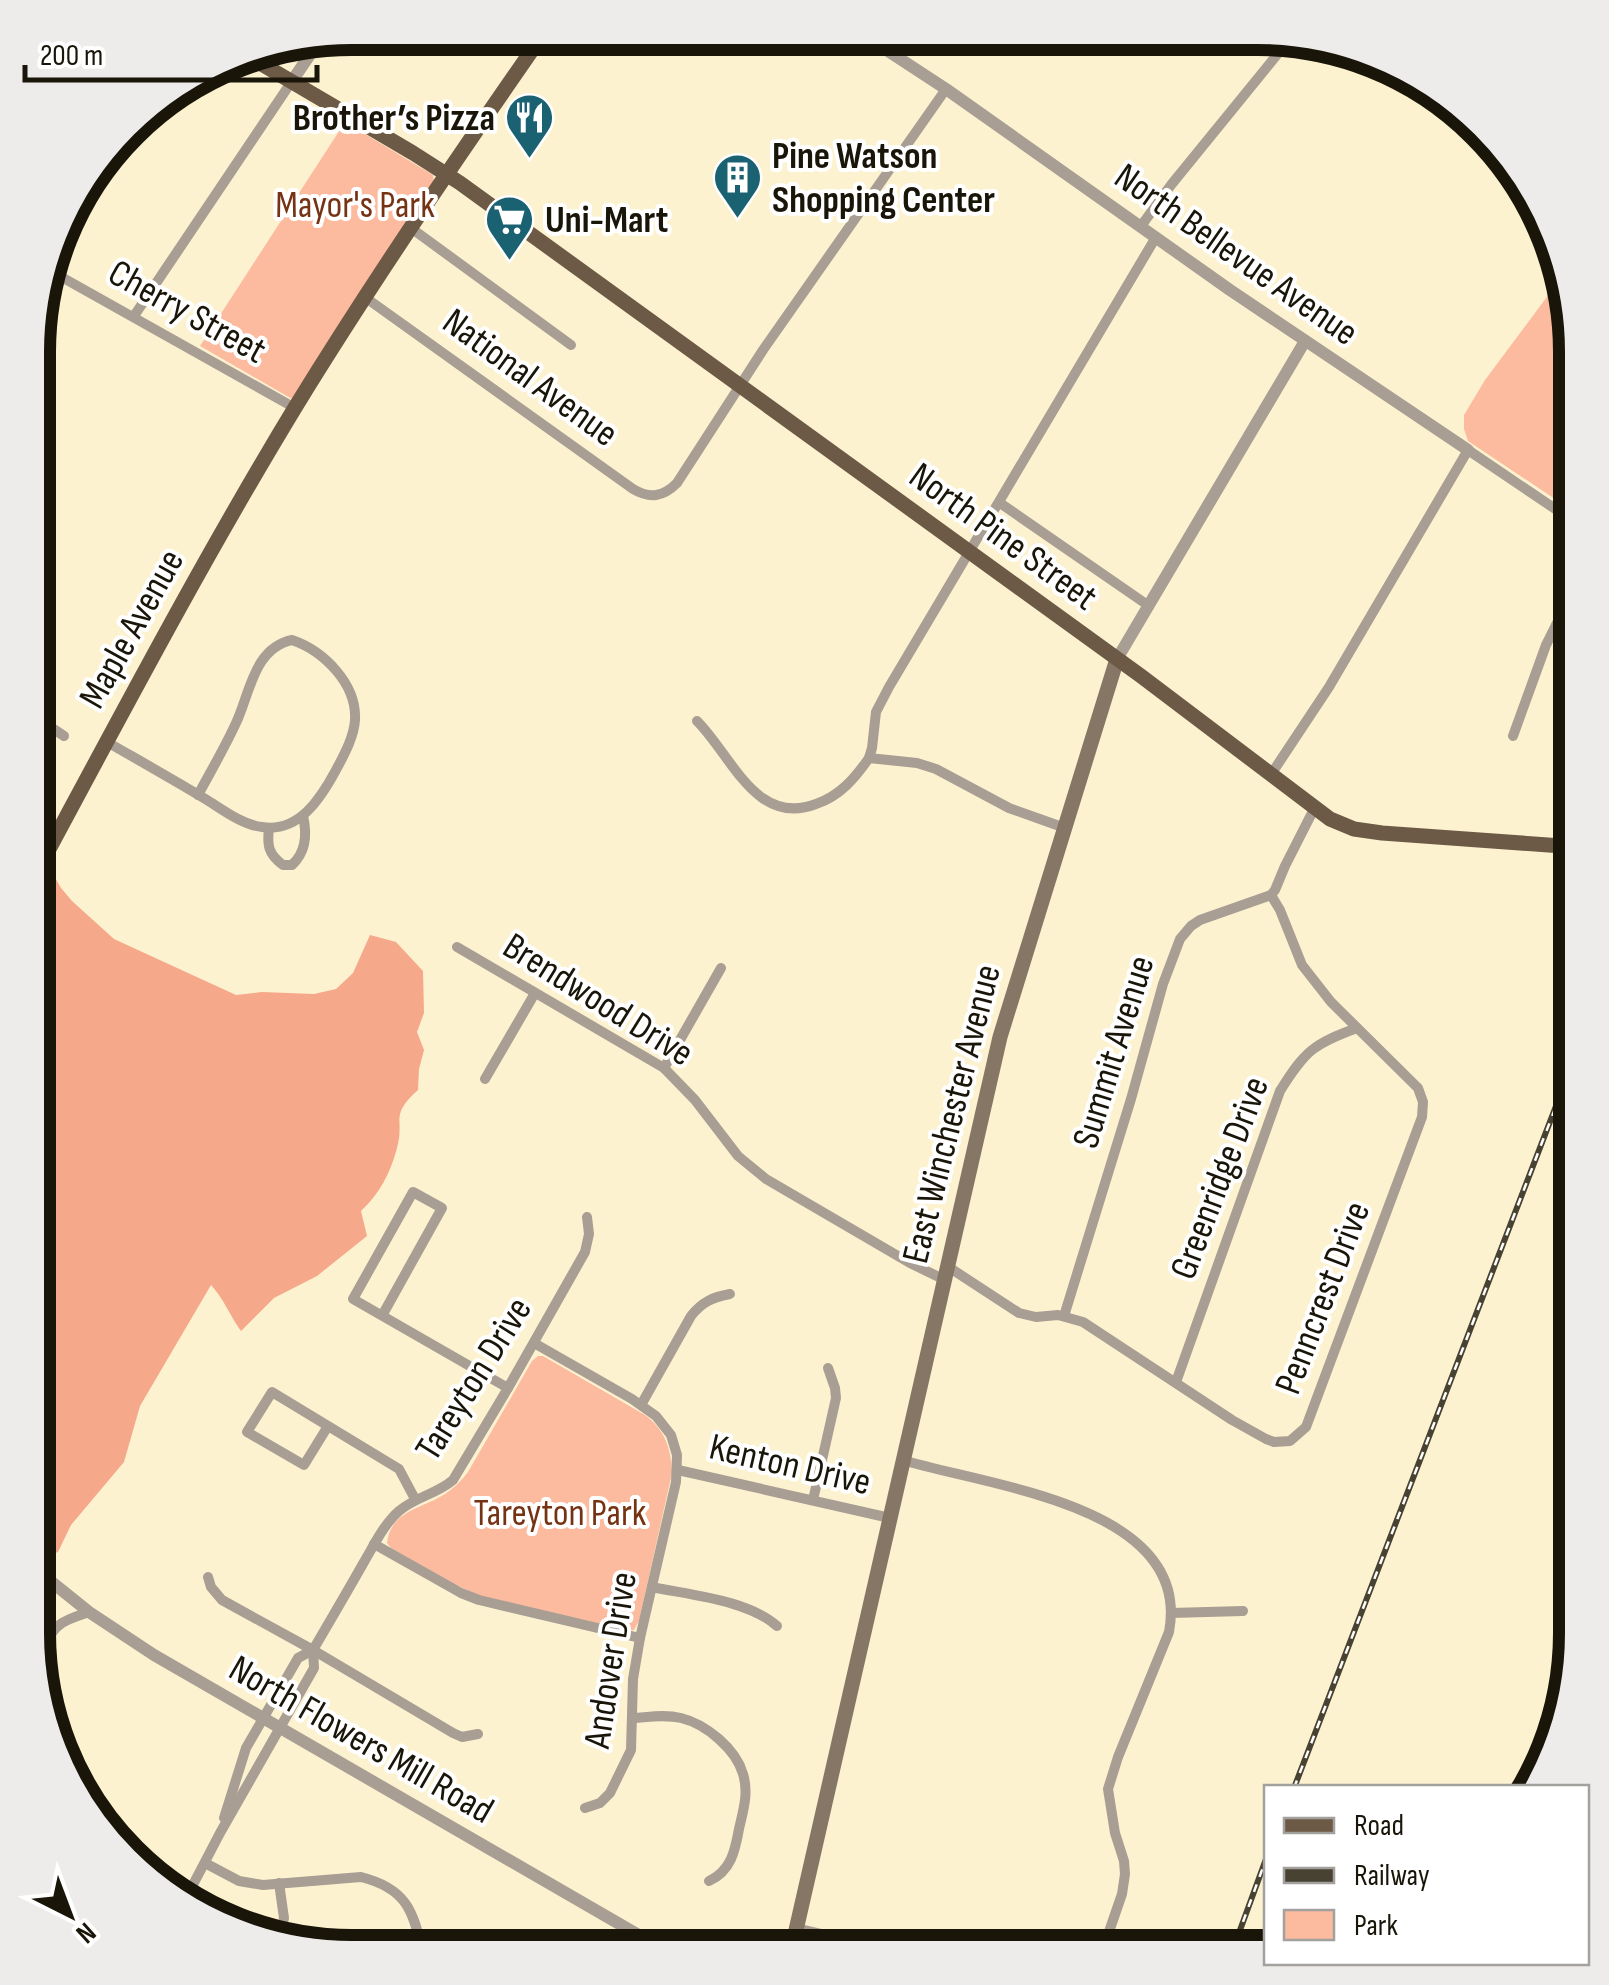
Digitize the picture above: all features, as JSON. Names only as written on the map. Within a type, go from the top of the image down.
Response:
[{"type":"main road","name":"Maple Avenue","points":[[50,847],[295,408],[446,174],[532,51]]},
{"type":"main road","name":"North Pine Street","points":[[262,64],[446,174],[1118,659],[1330,819],[1354,829],[1559,846]]},
{"type":"main road","name":"East Winchester Avenue","points":[[795,1934],[1000,1037],[1118,659]]},
{"type":"street","name":"North Bellevue Avenue","points":[[887,50],[1305,341],[1559,511]]},
{"type":"street","points":[[1140,226],[1279,52]]},
{"type":"street","points":[[134,316],[311,54]]},
{"type":"street","points":[[739,386],[946,90]]},
{"type":"street","points":[[412,228],[572,345]]},
{"type":"street","points":[[697,721],[760,797],[783,809],[808,807],[849,783],[869,758],[876,712],[1156,237]]},
{"type":"street","name":"Cherry Street","points":[[60,276],[295,408]]},
{"type":"street","name":"National Avenue","points":[[366,298],[644,494],[663,494],[677,483],[739,386]]},
{"type":"street","name":"East Winchester Avenue","points":[[1118,659],[1305,341]]},
{"type":"street","points":[[1270,776],[1328,687],[1468,450]]},
{"type":"street","points":[[1000,503],[1149,606]]},
{"type":"street","points":[[1512,736],[1559,620]]},
{"type":"street","points":[[107,742],[198,795],[252,825],[280,826],[303,816],[324,792],[343,758],[355,724],[348,687],[334,668],[310,648],[292,640],[275,646],[253,674],[235,725],[198,795]]},
{"type":"street","points":[[50,728],[64,736]]},
{"type":"street","points":[[869,758],[917,763],[1009,808],[1065,828]]},
{"type":"street","points":[[1270,895],[1314,809]]},
{"type":"street","points":[[269,828],[270,853],[283,865],[292,865],[301,855],[305,841],[303,816]]},
{"type":"street","name":"Penncrest Drive","points":[[946,1273],[1020,1312],[1083,1322],[1266,1440],[1290,1440],[1306,1427],[1424,1110],[1422,1095],[1412,1081],[1323,993],[1302,965],[1270,895]]},
{"type":"street","name":"Summit Avenue","points":[[1064,1316],[1163,984],[1180,939],[1200,920],[1270,895]]},
{"type":"street","name":"Brendwood Drive","points":[[458,947],[664,1068],[695,1100],[738,1156],[766,1180],[895,1254],[946,1273]]},
{"type":"street","points":[[664,1068],[721,968]]},
{"type":"street","points":[[485,1079],[535,993]]},
{"type":"street","name":"Greenridge Drive","points":[[1176,1382],[1280,1091],[1308,1051],[1326,1039],[1357,1028]]},
{"type":"street","points":[[383,1314],[442,1208],[413,1192],[352,1298],[508,1388]]},
{"type":"street","name":"Tareyton Drive","points":[[220,1833],[239,1764],[298,1658],[313,1650],[390,1519],[452,1480],[585,1252],[590,1234],[587,1217]]},
{"type":"street","points":[[641,1405],[698,1306],[730,1294]]},
{"type":"street","points":[[534,1343],[641,1405],[662,1422],[671,1435],[678,1470]]},
{"type":"street","points":[[813,1500],[836,1398],[828,1368]]},
{"type":"street","points":[[328,1426],[304,1464],[247,1432],[272,1392],[399,1469],[415,1500]]},
{"type":"street","points":[[902,1460],[1063,1502],[1126,1535],[1148,1552],[1162,1571],[1170,1595],[1169,1632],[1108,1789],[1125,1874],[1108,1934]]},
{"type":"street","name":"Kenton Drive","points":[[678,1470],[890,1518]]},
{"type":"street","name":"Andover Drive","points":[[586,1808],[600,1802],[615,1786],[631,1750],[640,1638],[678,1470]]},
{"type":"street","points":[[374,1544],[479,1600],[640,1638]]},
{"type":"street","points":[[208,1576],[222,1600],[452,1733],[462,1737],[478,1734]]},
{"type":"street","name":"North Flowers Mill Road","points":[[50,1581],[154,1655],[637,1934]]},
{"type":"street","points":[[652,1587],[746,1607],[767,1616],[777,1626]]},
{"type":"street","points":[[1171,1612],[1243,1610]]},
{"type":"street","points":[[50,1636],[56,1626],[89,1612]]},
{"type":"street","name":"Tareyton Drive","points":[[220,1833],[314,1668],[313,1650]]},
{"type":"street","points":[[634,1718],[668,1716],[689,1721],[725,1745],[738,1763],[746,1794],[736,1842],[727,1868],[709,1880]]},
{"type":"street","points":[[191,1888],[220,1833]]},
{"type":"street","points":[[204,1864],[239,1881],[263,1885],[361,1878],[376,1881],[408,1904],[419,1934]]},
{"type":"street","points":[[279,1883],[282,1926]]},
{"type":"street","points":[[796,1928],[822,1934]]},
{"type":"green space","name":"Mayor's Park","points":[[345,122],[433,175],[434,183],[292,399],[200,346]]},
{"type":"green space","points":[[1552,290],[1559,352],[1559,502],[1468,441],[1464,415]]},
{"type":"green space","name":"Tareyton Park","points":[[538,1356],[645,1415],[658,1427],[668,1448],[672,1473],[634,1630],[483,1597],[387,1543],[401,1517],[445,1494],[465,1475]]},
{"type":"shaded area","points":[[53,874],[72,901],[114,939],[236,995],[314,994],[336,989],[353,973],[370,935],[396,942],[423,971],[424,1013],[417,1032],[424,1050],[418,1090],[401,1112],[391,1166],[379,1190],[361,1211],[367,1236],[317,1276],[274,1298],[241,1331],[211,1285],[140,1406],[124,1462],[71,1525],[58,1552],[50,1555]]},
{"type":"railway","points":[[1295,1785],[1558,1100]]},
{"type":"railway","points":[[1239,1934],[1264,1864]]},
{"type":"place","name":"Brother’s Pizza","points":[[530,160]]},
{"type":"place","name":"Pine Watson Shopping Center","points":[[737,220]]},
{"type":"place","name":"Uni-Mart","points":[[510,262]]}]
